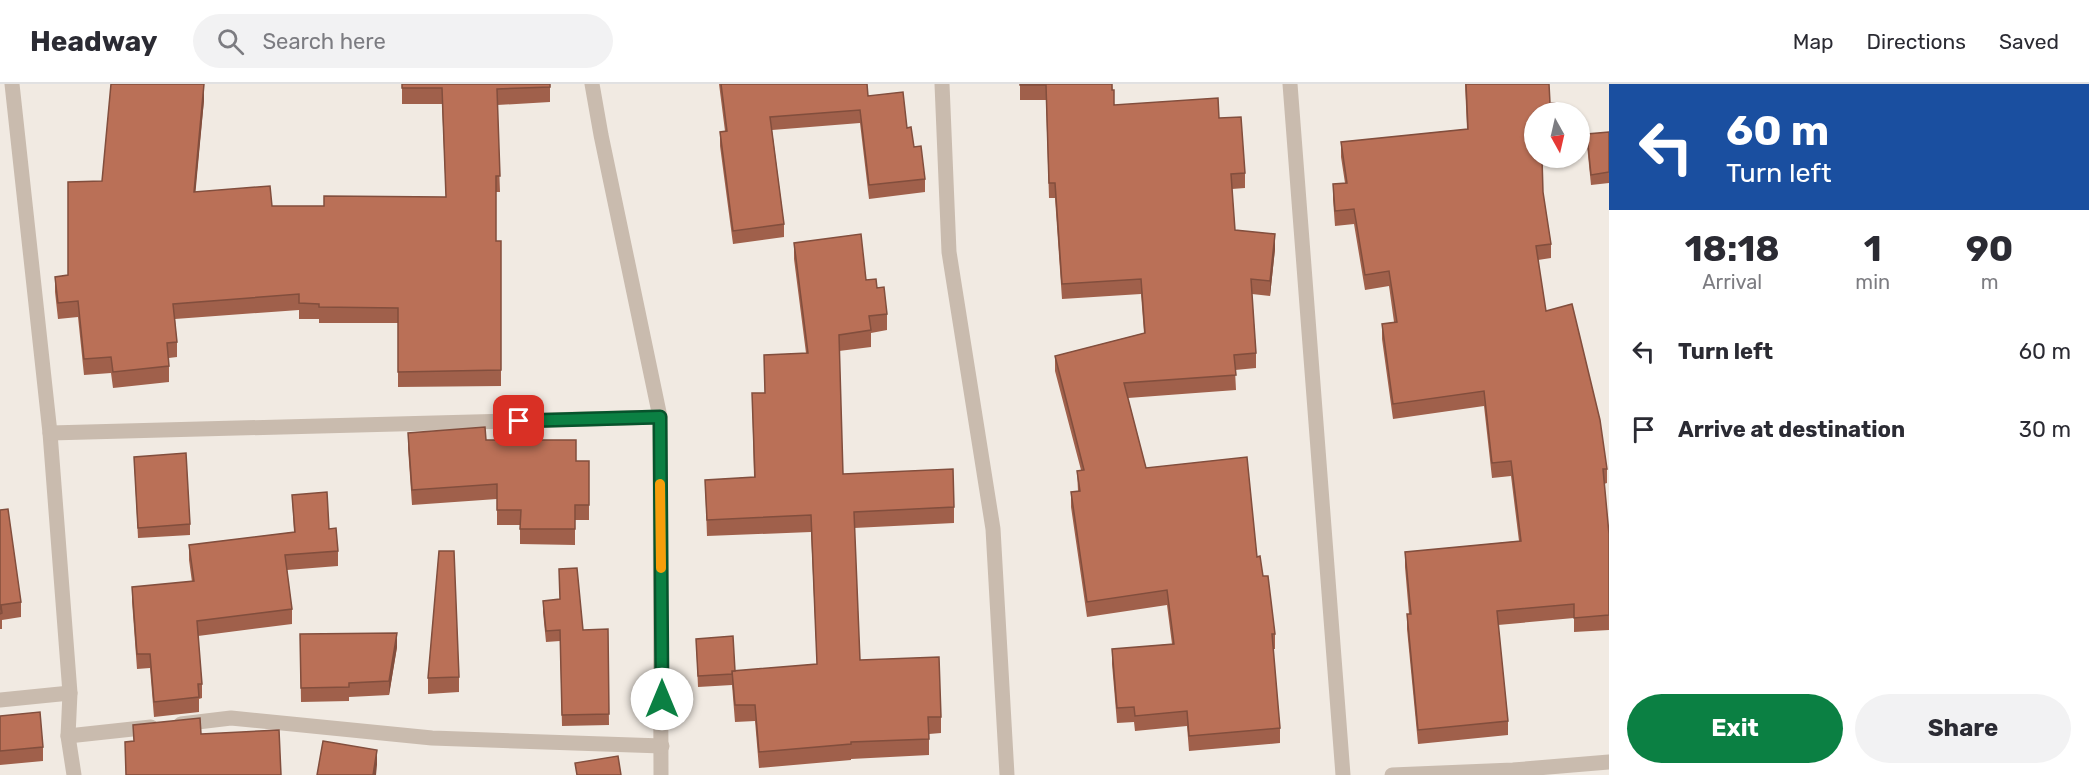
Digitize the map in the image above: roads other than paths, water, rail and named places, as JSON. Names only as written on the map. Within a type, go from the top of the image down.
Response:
[{"type":"street","points":[[12,84],[50,433],[70,693],[68,736],[74,775]]},
{"type":"street","points":[[592,84],[660,417],[662,775]]},
{"type":"street","points":[[942,84],[949,252],[993,529],[1007,775]]},
{"type":"street","points":[[1290,84],[1342,775]]},
{"type":"street","points":[[50,433],[660,417]]},
{"type":"street","points":[[0,700],[70,693]]},
{"type":"street","points":[[68,736],[231,718],[432,738],[662,746]]},
{"type":"street","points":[[1392,775],[1512,770],[1609,762]]}]
